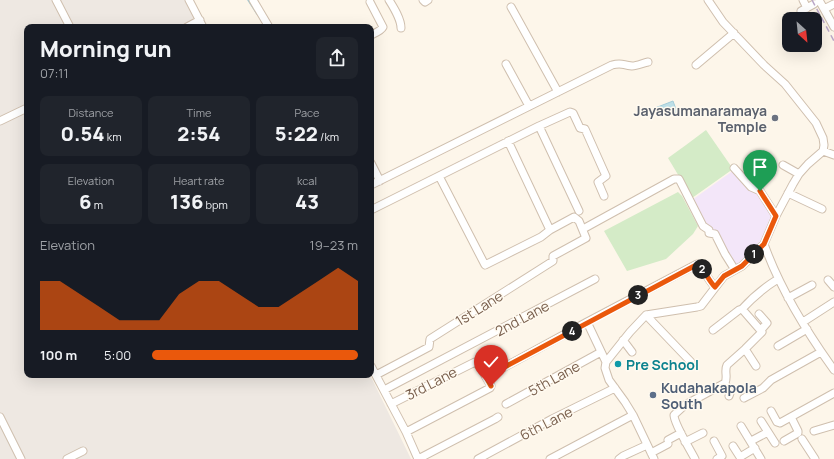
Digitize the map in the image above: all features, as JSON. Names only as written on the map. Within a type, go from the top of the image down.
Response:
[{"type":"street","points":[[56,0],[68,24]]},
{"type":"street","points":[[189,0],[201,24]]},
{"type":"street","points":[[252,0],[267,24]]},
{"type":"street","points":[[390,0],[399,19],[401,28]]},
{"type":"street","points":[[423,0],[425,2],[428,0]]},
{"type":"street","points":[[681,433],[652,456],[633,415],[609,380],[605,368],[606,362],[646,315],[697,308],[701,306],[724,276],[742,266],[764,244],[776,216],[799,174],[823,151],[824,145],[823,138],[816,123],[795,96],[785,84],[764,65],[723,22],[708,0]]},
{"type":"street","points":[[803,0],[804,9],[817,2],[824,9],[834,27]]},
{"type":"street","points":[[370,1],[383,27],[374,34]]},
{"type":"street","points":[[824,9],[834,4]]},
{"type":"street","points":[[511,7],[558,92]]},
{"type":"street","points":[[696,65],[734,34]]},
{"type":"street","points":[[374,184],[612,65],[619,63],[632,66],[648,62]]},
{"type":"street","points":[[506,64],[529,106]]},
{"type":"street","points":[[0,122],[24,110]]},
{"type":"street","points":[[374,208],[508,141],[570,112],[573,113],[580,128],[585,129],[606,176],[598,182],[604,196]]},
{"type":"street","points":[[539,126],[579,211]]},
{"type":"street","points":[[508,141],[550,230]]},
{"type":"street","points":[[823,151],[834,155]]},
{"type":"street","points":[[783,165],[799,174]]},
{"type":"street","points":[[734,168],[750,187],[760,191],[776,216]]},
{"type":"street","points":[[374,169],[380,181]]},
{"type":"street","points":[[439,176],[484,265],[541,237],[550,230],[574,217],[579,221],[583,228],[674,179],[679,179],[703,226],[709,233],[715,234],[735,270]]},
{"type":"street","points":[[788,193],[822,209]]},
{"type":"street","name":"1st Lane","points":[[376,376],[428,347],[430,339],[553,261],[553,256],[583,241],[586,238],[583,228]]},
{"type":"street","points":[[764,244],[778,279],[788,298],[821,352],[834,370]]},
{"type":"street","points":[[406,432],[490,388],[491,386],[486,377],[698,264],[708,280],[715,287]]},
{"type":"street","name":"2nd Lane","points":[[384,390],[596,279]]},
{"type":"street","points":[[713,330],[742,309],[751,299],[768,285],[778,279]]},
{"type":"street","points":[[828,280],[834,287]]},
{"type":"street","points":[[788,298],[812,285]]},
{"type":"street","points":[[803,322],[834,302]]},
{"type":"street","points":[[742,309],[764,332]]},
{"type":"street","points":[[695,459],[681,433],[674,415],[685,406],[725,383],[727,380],[727,365],[764,332],[768,323],[759,314]]},
{"type":"street","points":[[646,315],[691,362]]},
{"type":"street","points":[[587,322],[606,362]]},
{"type":"street","points":[[778,346],[807,329]]},
{"type":"street","points":[[624,340],[632,352]]},
{"type":"street","points":[[745,349],[756,366]]},
{"type":"street","name":"5th Lane","points":[[506,404],[601,352]]},
{"type":"street","points":[[744,398],[763,388],[771,380],[821,352]]},
{"type":"street","name":"3rd Lane","points":[[391,404],[475,362],[477,362],[486,377]]},
{"type":"street","points":[[374,372],[406,432],[418,459],[498,417]]},
{"type":"street","points":[[725,383],[730,392],[729,396]]},
{"type":"street","name":"6th Lane","points":[[478,459],[552,419],[615,388]]},
{"type":"street","points":[[770,411],[780,423],[834,393]]},
{"type":"street","points":[[550,459],[633,415]]},
{"type":"street","points":[[0,417],[21,459]]},
{"type":"street","points":[[784,441],[798,433],[791,417]]},
{"type":"street","points":[[761,421],[775,443]]},
{"type":"street","points":[[814,431],[834,425]]},
{"type":"street","points":[[741,426],[761,459]]},
{"type":"street","points":[[751,441],[768,432]]},
{"type":"street","points":[[686,442],[703,433]]},
{"type":"street","points":[[802,439],[815,459]]},
{"type":"street","points":[[714,441],[722,456],[717,459]]},
{"type":"street","points":[[619,459],[647,445]]},
{"type":"street","points":[[733,446],[740,457],[755,448]]},
{"type":"street","points":[[67,459],[83,450]]},
{"type":"shaded area","points":[[0,0],[185,0],[197,24],[24,24],[24,378],[371,378],[411,459],[0,459]]},
{"type":"shaded area","points":[[734,170],[758,192],[774,215],[761,241],[741,264],[736,267],[711,230],[704,223],[692,200]]},
{"type":"green space","points":[[706,130],[733,169],[692,198],[668,158]]},
{"type":"green space","points":[[678,192],[682,196],[698,226],[693,234],[666,259],[627,271],[604,231]]},
{"type":"water","points":[[673,101],[677,112],[657,116],[655,108]]},
{"type":"waterway","points":[[248,0],[257,14]]},
{"type":"railway","points":[[812,0],[834,41]]},
{"type":"place","name":"Jayasumanaramaya Temple","points":[[775,118]]},
{"type":"place","name":"Pre School","points":[[618,364]]},
{"type":"place","name":"Kudahakapola South","points":[[653,395]]},
{"type":"route","points":[[491,386],[486,377],[499,369],[698,264],[708,280],[715,287],[724,276],[742,266],[764,244],[776,216],[760,191]]}]
